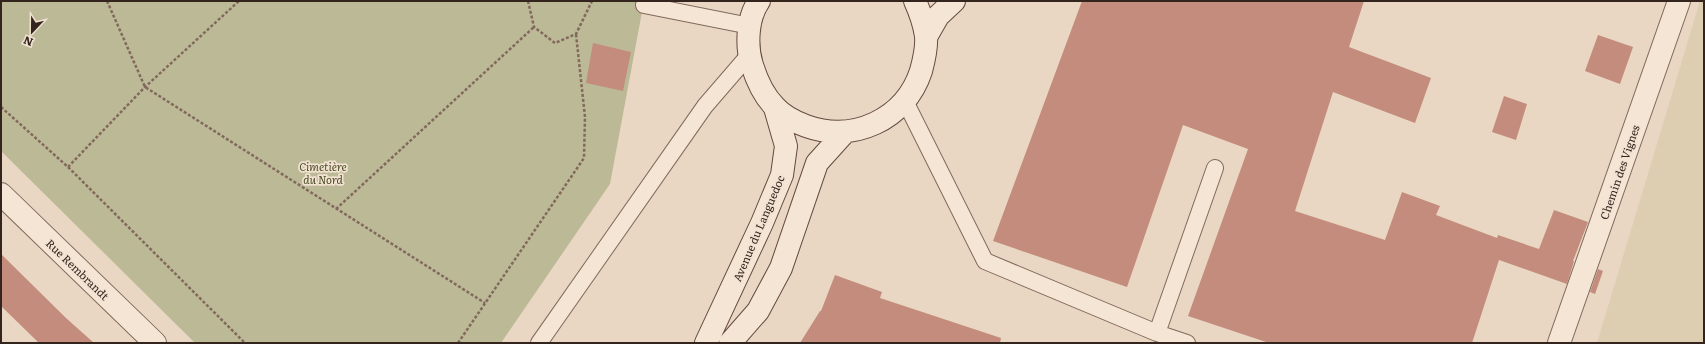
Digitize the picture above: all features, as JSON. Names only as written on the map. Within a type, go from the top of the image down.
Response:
[{"type":"main road","points":[[759,1],[750,26],[749,55],[758,83],[775,108],[796,122],[820,131],[845,132],[867,127],[888,116],[905,101],[917,82],[925,60],[926,37],[922,16],[915,1]]},
{"type":"main road","points":[[926,37],[938,16],[954,1]]},
{"type":"main road","name":"Chemin des Vignes","points":[[1559,343],[1679,1]]},
{"type":"main road","name":"Avenue du Languedoc","points":[[706,343],[753,244],[782,175],[786,146],[775,108]]},
{"type":"main road","points":[[730,343],[758,311],[781,268],[817,164],[845,132]]},
{"type":"main road","name":"Rue Rembrandt","points":[[1,194],[155,343]]},
{"type":"lane","points":[[644,5],[750,26]]},
{"type":"lane","points":[[540,343],[705,106],[749,55]]},
{"type":"lane","points":[[905,101],[985,261],[1157,333],[1187,343]]},
{"type":"lane","points":[[1157,333],[1215,168]]},
{"type":"path","points":[[107,1],[145,87],[485,303]]},
{"type":"path","points":[[68,167],[145,87],[239,1]]},
{"type":"path","points":[[528,1],[534,28],[555,43],[576,34]]},
{"type":"path","points":[[458,343],[584,158],[585,117],[576,34],[592,1]]},
{"type":"path","points":[[336,209],[534,28]]},
{"type":"path","points":[[1,107],[68,167],[245,343]]},
{"type":"shaded area","points":[[1700,1],[1704,1],[1704,343],[1597,343]]},
{"type":"green space","name":"Cimetière du Nord","points":[[1,1],[644,1],[610,184],[501,343],[195,343],[1,151]]},
{"type":"building","points":[[1082,1],[1364,1],[1349,47],[1431,78],[1415,123],[1333,92],[1295,211],[1385,240],[1402,192],[1440,206],[1436,215],[1497,238],[1498,235],[1539,249],[1554,210],[1588,222],[1573,261],[1567,284],[1499,260],[1472,343],[1269,343],[1188,316],[1248,149],[1183,125],[1127,287],[993,241]]},
{"type":"building","points":[[1598,35],[1633,47],[1620,84],[1585,71]]},
{"type":"building","points":[[593,43],[631,52],[623,91],[586,83]]},
{"type":"building","points":[[1504,96],[1527,104],[1516,140],[1492,132]]},
{"type":"building","points":[[1,254],[66,318],[94,343],[39,343],[1,306]]},
{"type":"building","points":[[1598,269],[1603,271],[1595,294],[1590,292]]},
{"type":"building","points":[[835,275],[882,292],[880,298],[1001,338],[1000,343],[800,343],[821,311]]}]
